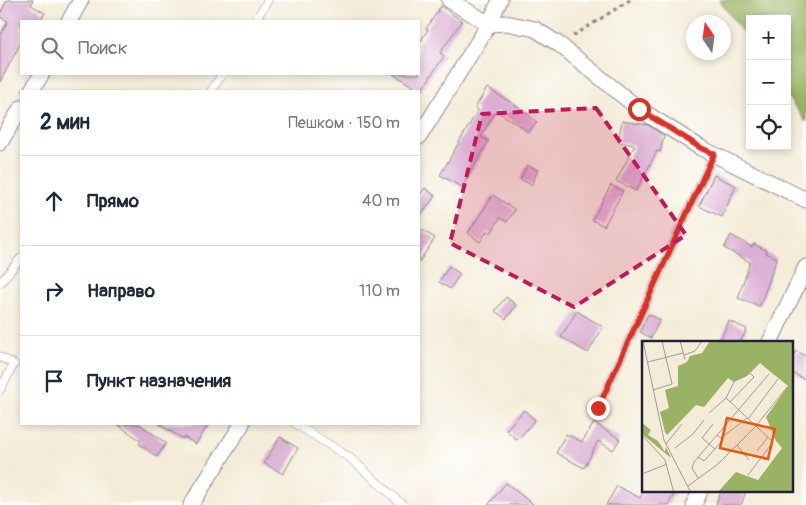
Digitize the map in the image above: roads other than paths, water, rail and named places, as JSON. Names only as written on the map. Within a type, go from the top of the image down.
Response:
[{"type":"street","points":[[70,20],[81,0]]},
{"type":"street","points":[[449,0],[489,24],[506,23],[535,29],[560,45],[639,109],[701,148],[806,200]]},
{"type":"street","points":[[420,135],[489,24],[500,0]]},
{"type":"street","points":[[32,90],[41,75]]},
{"type":"street","points":[[0,143],[20,110]]},
{"type":"street","points":[[770,341],[806,267]]},
{"type":"street","points":[[191,505],[241,425]]},
{"type":"street","points":[[694,505],[700,492]]},
{"type":"lane","points":[[256,20],[268,0]]},
{"type":"lane","points":[[212,90],[221,75]]},
{"type":"lane","points":[[598,408],[714,154]]},
{"type":"lane","points":[[0,283],[20,259]]},
{"type":"lane","points":[[0,357],[14,364],[0,390]]},
{"type":"lane","points":[[298,425],[350,458],[402,505]]}]
